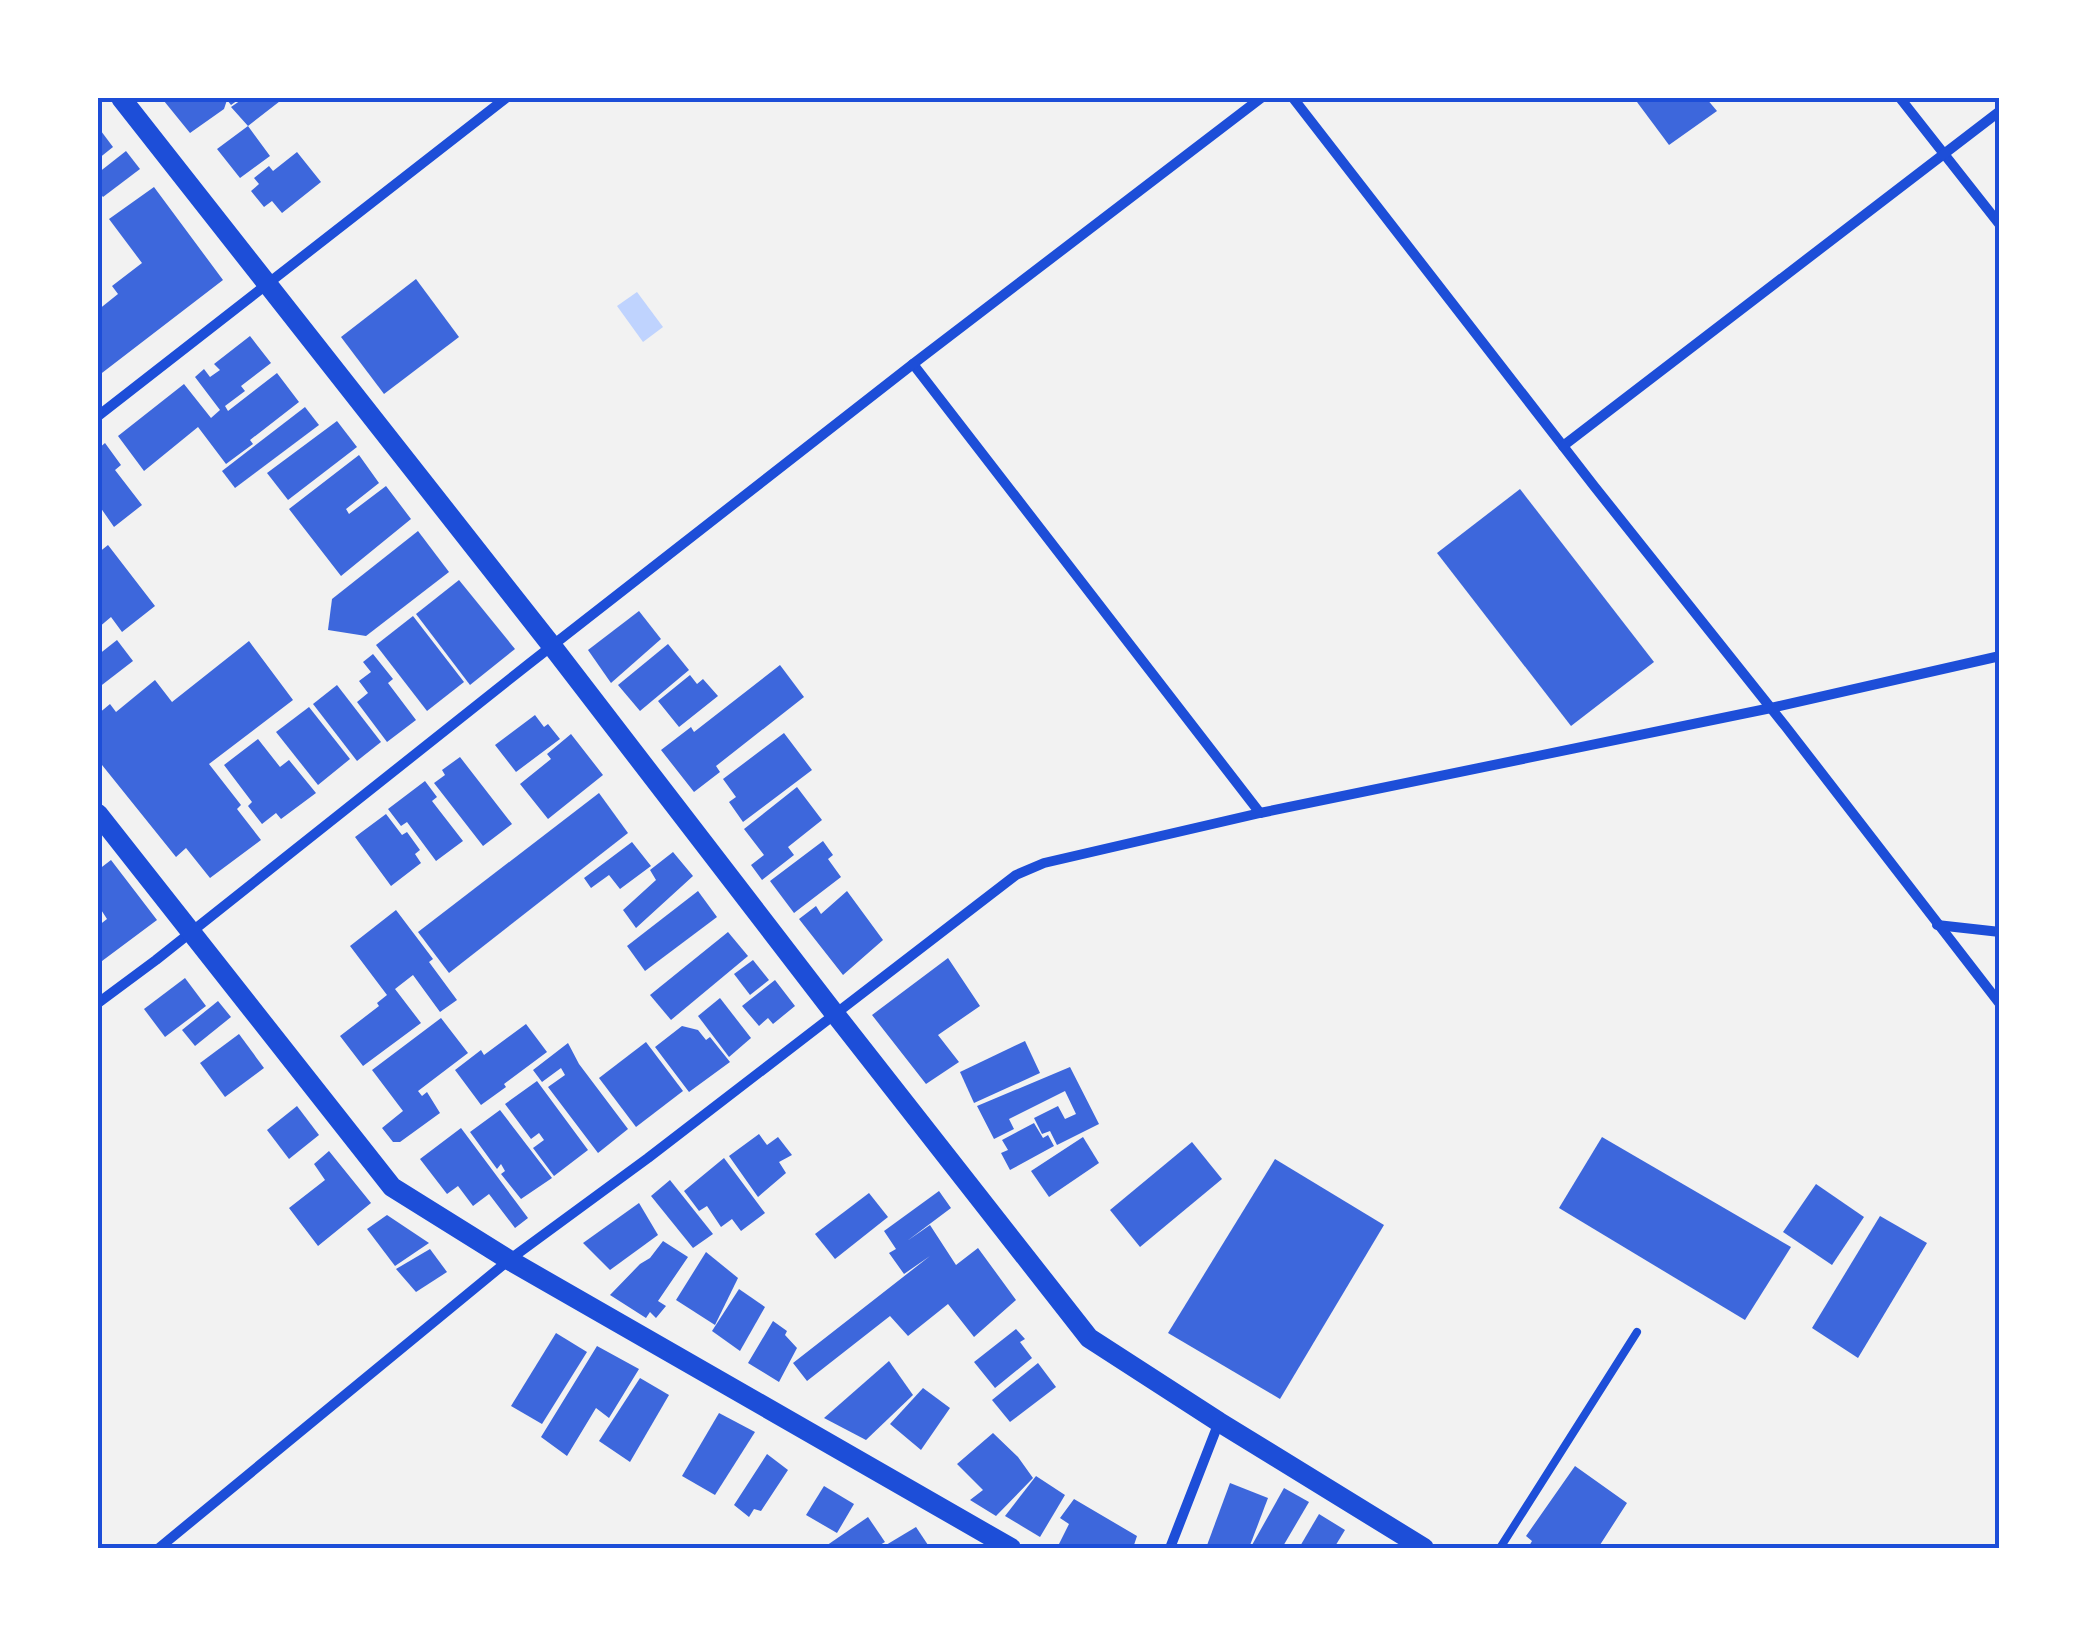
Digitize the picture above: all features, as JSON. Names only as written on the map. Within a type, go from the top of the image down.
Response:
[{"type":"main road","points":[[120,98],[1090,1338],[1424,1548]]},
{"type":"main road","points":[[98,814],[392,1187],[509,1260],[1011,1548]]},
{"type":"street","points":[[98,416],[506,98]]},
{"type":"street","points":[[98,1003],[913,364],[1261,98]]},
{"type":"street","points":[[1293,98],[2000,1004]]},
{"type":"street","points":[[1900,98],[2000,225]]},
{"type":"street","points":[[1563,446],[2000,111]]},
{"type":"street","points":[[913,364],[1260,813]]},
{"type":"street","points":[[158,1548],[509,1260],[1016,875],[1044,863],[1260,813],[1771,708],[2000,656]]},
{"type":"street","points":[[1937,925],[2000,932]]},
{"type":"street","points":[[1170,1548],[1218,1422]]},
{"type":"lane","points":[[1500,1548],[1637,1332]]},
{"type":"water","points":[[637,292],[663,327],[643,342],[617,306]]},
{"type":"building","points":[[241,98],[231,105],[227,100],[224,109],[190,133],[164,101]]},
{"type":"building","points":[[244,98],[284,98],[248,126],[231,107]]},
{"type":"building","points":[[1634,98],[1706,98],[1717,111],[1669,145]]},
{"type":"building","points":[[248,126],[270,156],[240,178],[217,149]]},
{"type":"building","points":[[98,127],[113,147],[98,159]]},
{"type":"building","points":[[126,151],[140,169],[103,197],[98,191],[98,173]]},
{"type":"building","points":[[297,152],[321,182],[282,213],[272,201],[264,207],[251,191],[259,184],[254,178],[269,166],[273,171]]},
{"type":"building","points":[[154,187],[223,280],[98,376],[98,310],[118,294],[112,286],[142,263],[109,219]]},
{"type":"building","points":[[416,279],[459,337],[384,394],[341,337]]},
{"type":"building","points":[[250,336],[271,363],[241,386],[245,391],[225,406],[228,411],[277,373],[299,402],[226,464],[198,427],[144,471],[118,436],[184,384],[211,418],[220,410],[195,377],[204,369],[210,377],[220,370],[214,364]]},
{"type":"building","points":[[305,407],[319,425],[235,488],[222,471]]},
{"type":"building","points":[[337,421],[357,447],[288,500],[267,473]]},
{"type":"building","points":[[105,443],[121,465],[115,470],[142,505],[114,527],[98,504],[98,449]]},
{"type":"building","points":[[359,455],[379,483],[346,509],[349,514],[386,486],[411,519],[341,576],[289,509]]},
{"type":"building","points":[[1520,489],[1654,662],[1571,726],[1437,553]]},
{"type":"building","points":[[418,531],[449,572],[366,636],[328,630],[332,599]]},
{"type":"building","points":[[108,545],[155,606],[122,632],[111,617],[98,628],[98,553]]},
{"type":"building","points":[[459,580],[515,649],[470,685],[416,614]]},
{"type":"building","points":[[639,611],[661,639],[611,683],[588,650]]},
{"type":"building","points":[[413,616],[464,682],[427,711],[376,645]]},
{"type":"building","points":[[117,640],[133,661],[98,688],[98,655]]},
{"type":"building","points":[[249,641],[293,700],[209,764],[241,805],[237,809],[261,840],[210,878],[186,848],[176,857],[98,760],[98,714],[110,704],[116,712],[155,680],[172,702]]},
{"type":"building","points":[[668,644],[689,670],[640,711],[618,685]]},
{"type":"building","points":[[373,654],[393,679],[388,683],[416,720],[387,742],[357,702],[368,693],[359,681],[371,672],[363,662]]},
{"type":"building","points":[[780,665],[804,697],[716,766],[720,772],[694,792],[661,750],[691,727],[694,732]]},
{"type":"building","points":[[690,675],[697,684],[703,679],[718,696],[679,727],[658,701]]},
{"type":"building","points":[[337,685],[381,742],[357,761],[313,704]]},
{"type":"building","points":[[309,707],[350,759],[318,785],[276,732]]},
{"type":"building","points":[[535,715],[560,739],[516,772],[495,745]]},
{"type":"building","points":[[784,733],[812,770],[743,822],[729,802],[736,797],[723,779]]},
{"type":"building","points":[[571,734],[603,775],[548,819],[520,784],[551,759],[547,754]]},
{"type":"building","points":[[258,739],[280,767],[289,760],[316,793],[281,819],[276,813],[262,824],[248,806],[252,802],[224,765]]},
{"type":"building","points":[[460,757],[512,824],[483,846],[434,783],[445,775],[442,770]]},
{"type":"building","points":[[425,781],[437,797],[432,801],[463,841],[436,861],[407,822],[401,826],[388,809]]},
{"type":"building","points":[[797,787],[822,820],[788,847],[794,855],[762,880],[751,865],[764,855],[744,829]]},
{"type":"building","points":[[599,793],[628,833],[449,973],[418,932]]},
{"type":"building","points":[[386,814],[420,850],[415,854],[421,863],[391,886],[355,837]]},
{"type":"building","points":[[823,841],[833,855],[828,859],[841,877],[794,913],[770,881]]},
{"type":"building","points":[[632,842],[651,866],[620,889],[609,875],[591,888],[584,878]]},
{"type":"building","points":[[673,852],[693,876],[636,928],[623,910],[656,880],[650,870]]},
{"type":"building","points":[[111,860],[157,920],[102,961],[98,954],[98,926],[107,919],[98,905],[98,870]]},
{"type":"building","points":[[698,891],[717,917],[645,971],[627,946]]},
{"type":"building","points":[[847,891],[883,940],[843,975],[799,919],[816,906],[821,914]]},
{"type":"building","points":[[396,910],[433,959],[429,962],[457,1000],[440,1012],[413,975],[395,989],[421,1023],[363,1066],[340,1036],[379,1006],[377,1003],[387,995],[350,946]]},
{"type":"building","points":[[728,932],[748,956],[671,1020],[650,995]]},
{"type":"building","points":[[948,958],[980,1006],[938,1035],[959,1062],[926,1084],[872,1015]]},
{"type":"building","points":[[753,960],[769,980],[750,995],[734,974]]},
{"type":"building","points":[[185,978],[206,1006],[165,1037],[144,1009]]},
{"type":"building","points":[[775,980],[795,1006],[773,1024],[768,1018],[759,1026],[742,1006]]},
{"type":"building","points":[[720,998],[751,1038],[729,1057],[698,1016]]},
{"type":"building","points":[[218,1001],[231,1017],[195,1046],[182,1030]]},
{"type":"building","points":[[441,1018],[468,1053],[418,1091],[422,1096],[427,1092],[440,1113],[400,1142],[393,1142],[382,1128],[403,1111],[372,1070]]},
{"type":"building","points":[[526,1024],[547,1052],[481,1105],[455,1070],[481,1050],[484,1055]]},
{"type":"building","points":[[682,1026],[698,1030],[706,1040],[710,1037],[730,1062],[689,1092],[655,1047]]},
{"type":"building","points":[[239,1034],[264,1068],[225,1097],[200,1063]]},
{"type":"building","points":[[1025,1041],[1040,1073],[974,1103],[960,1072]]},
{"type":"building","points":[[646,1042],[683,1091],[636,1127],[599,1078]]},
{"type":"building","points":[[568,1043],[628,1129],[598,1153],[548,1087],[565,1075],[561,1068],[542,1082],[533,1070]]},
{"type":"building","points":[[1070,1067],[1099,1124],[1057,1145],[1050,1131],[1042,1134],[1034,1118],[1058,1106],[1065,1119],[1076,1114],[1065,1091],[1009,1119],[1014,1129],[994,1139],[977,1106]]},
{"type":"building","points":[[537,1081],[588,1150],[554,1176],[533,1148],[544,1140],[539,1133],[531,1139],[505,1104]]},
{"type":"building","points":[[297,1106],[319,1135],[289,1159],[267,1130]]},
{"type":"building","points":[[500,1110],[552,1178],[521,1199],[501,1174],[505,1171],[501,1164],[497,1169],[470,1132]]},
{"type":"building","points":[[1034,1123],[1043,1138],[1048,1135],[1054,1146],[1010,1170],[1001,1153],[1008,1150],[1002,1140]]},
{"type":"building","points":[[461,1128],[528,1218],[515,1228],[489,1194],[473,1206],[458,1186],[447,1194],[420,1159]]},
{"type":"building","points":[[759,1134],[767,1145],[778,1137],[792,1155],[779,1162],[786,1173],[758,1197],[729,1156]]},
{"type":"building","points":[[1083,1137],[1099,1163],[1049,1197],[1031,1171]]},
{"type":"building","points":[[1602,1137],[1791,1247],[1745,1320],[1559,1208]]},
{"type":"building","points":[[1192,1142],[1222,1179],[1140,1247],[1110,1210]]},
{"type":"building","points":[[329,1151],[371,1203],[318,1246],[289,1208],[325,1180],[314,1164]]},
{"type":"building","points":[[724,1158],[765,1213],[741,1231],[732,1219],[721,1227],[707,1206],[699,1211],[684,1191]]},
{"type":"building","points":[[1275,1159],[1384,1225],[1280,1399],[1168,1333]]},
{"type":"building","points":[[670,1180],[713,1234],[693,1248],[651,1196]]},
{"type":"building","points":[[1816,1184],[1864,1217],[1832,1265],[1783,1232]]},
{"type":"building","points":[[939,1191],[951,1208],[907,1241],[930,1225],[956,1265],[978,1248],[1016,1300],[974,1337],[948,1304],[908,1336],[890,1316],[807,1381],[793,1363],[930,1256],[904,1274],[889,1253],[896,1249],[884,1231]]},
{"type":"building","points":[[869,1193],[888,1217],[835,1259],[815,1234]]},
{"type":"building","points":[[639,1203],[658,1235],[610,1270],[583,1243]]},
{"type":"building","points":[[387,1215],[429,1243],[395,1266],[367,1229]]},
{"type":"building","points":[[1880,1216],[1927,1243],[1858,1358],[1812,1328]]},
{"type":"building","points":[[663,1241],[688,1257],[658,1301],[666,1306],[656,1318],[650,1312],[646,1318],[610,1295]]},
{"type":"building","points":[[430,1249],[447,1272],[416,1292],[396,1269]]},
{"type":"building","points":[[706,1252],[738,1278],[715,1325],[676,1300]]},
{"type":"building","points":[[739,1289],[765,1307],[740,1351],[712,1331]]},
{"type":"building","points":[[773,1321],[787,1331],[785,1335],[797,1348],[779,1382],[748,1363]]},
{"type":"building","points":[[1016,1329],[1025,1339],[1020,1342],[1032,1358],[995,1388],[974,1362]]},
{"type":"building","points":[[556,1333],[587,1352],[542,1424],[511,1406]]},
{"type":"building","points":[[597,1346],[639,1369],[609,1418],[596,1408],[567,1456],[541,1437]]},
{"type":"building","points":[[889,1361],[913,1395],[866,1440],[824,1418]]},
{"type":"building","points":[[1038,1363],[1056,1387],[1010,1422],[992,1400]]},
{"type":"building","points":[[640,1378],[669,1395],[630,1462],[599,1441]]},
{"type":"building","points":[[923,1388],[950,1408],[921,1450],[890,1424]]},
{"type":"building","points":[[719,1413],[755,1432],[715,1495],[682,1476]]},
{"type":"building","points":[[993,1433],[1033,1478],[996,1516],[970,1500],[983,1490],[957,1464]]},
{"type":"building","points":[[767,1454],[788,1470],[761,1511],[754,1509],[749,1517],[734,1505]]},
{"type":"building","points":[[1575,1466],[1627,1503],[1598,1548],[1528,1548],[1532,1541],[1526,1536]]},
{"type":"building","points":[[1036,1476],[1065,1495],[1040,1537],[1005,1516]]},
{"type":"building","points":[[1230,1483],[1268,1498],[1249,1548],[1206,1548]]},
{"type":"building","points":[[824,1486],[854,1504],[837,1533],[806,1515]]},
{"type":"building","points":[[1284,1488],[1309,1502],[1282,1548],[1258,1548],[1252,1545]]},
{"type":"building","points":[[1074,1499],[1137,1536],[1133,1548],[1058,1546],[1069,1524],[1060,1518]]},
{"type":"building","points":[[1319,1514],[1345,1530],[1334,1548],[1299,1548]]},
{"type":"building","points":[[868,1517],[885,1542],[875,1548],[823,1548]]},
{"type":"building","points":[[916,1527],[930,1548],[881,1548]]}]
